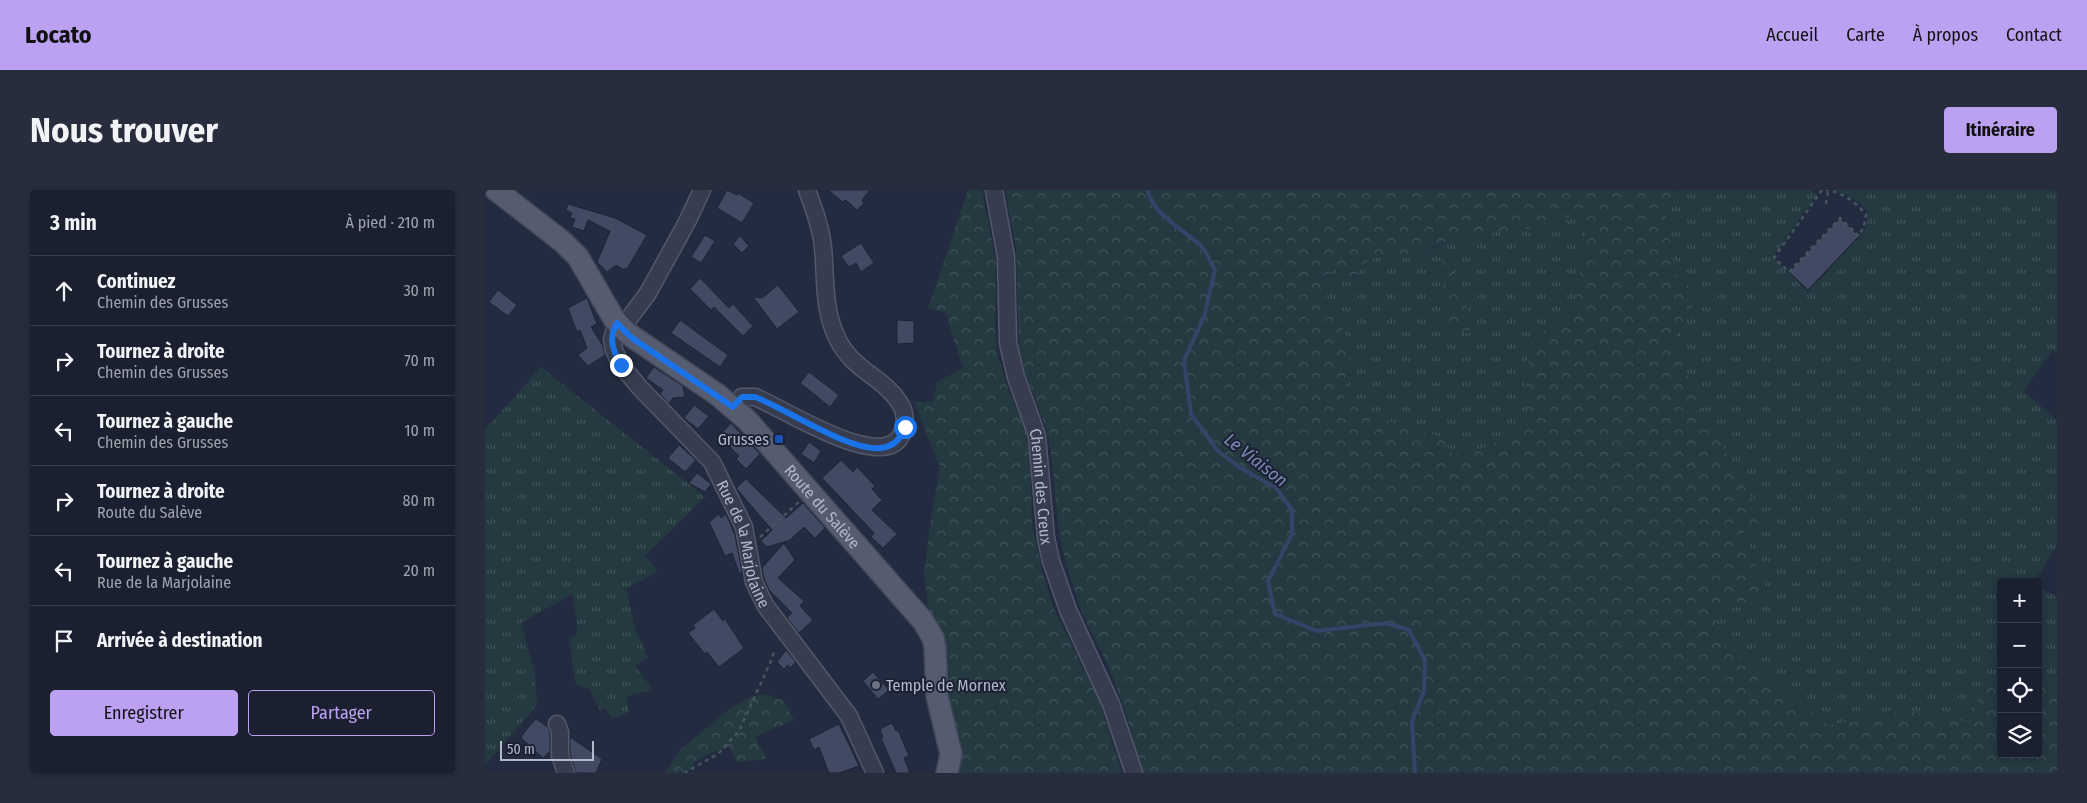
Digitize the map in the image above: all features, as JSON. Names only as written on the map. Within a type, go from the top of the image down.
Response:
[{"type":"main road","name":"Route du Salève","points":[[496,190],[563,242],[579,257],[620,325],[638,342],[733,407],[754,427],[923,621],[933,638],[936,656],[937,696],[951,754],[947,773]]},
{"type":"street","points":[[620,325],[648,293],[703,190]]},
{"type":"street","points":[[733,407],[742,397],[755,397],[867,448],[887,447],[895,443],[902,435],[905,419],[900,403],[852,360],[844,350],[834,330],[828,313],[820,228],[807,190]]},
{"type":"street","name":"Chemin des Creux","points":[[994,190],[1006,257],[1007,343],[1016,377],[1037,436],[1046,538],[1051,561],[1056,581],[1068,610],[1111,704],[1133,773]]},
{"type":"street","name":"Rue de la Marjolaine","points":[[620,325],[612,339],[613,350],[621,365],[640,388],[713,462],[739,515],[748,548],[754,582],[768,610],[849,716],[875,773]]},
{"type":"street","points":[[557,724],[560,732],[560,755],[566,773]]},
{"type":"path","points":[[1826,190],[1833,190],[1855,203],[1866,215],[1865,226],[1859,236],[1840,218],[1789,272],[1774,258],[1826,190]]},
{"type":"path","points":[[1825,204],[1826,190]]},
{"type":"path","points":[[748,548],[811,491]]},
{"type":"path","points":[[684,773],[718,754],[739,731],[775,649]]},
{"type":"green space","points":[[968,190],[982,190],[996,262],[995,330],[998,356],[1008,389],[1025,429],[1030,457],[1032,522],[1042,571],[1053,607],[1098,698],[1122,773],[957,773],[947,710],[940,631],[929,611],[924,576],[930,524],[940,467],[914,402],[933,402],[937,382],[963,368],[945,312],[928,308]]},
{"type":"green space","points":[[1005,190],[1677,190],[1664,207],[1676,277],[1701,294],[1673,340],[1703,413],[1754,501],[1762,520],[1743,533],[1769,597],[1722,611],[1712,631],[1726,649],[1829,725],[1907,711],[1971,722],[1981,687],[1997,686],[1997,758],[2042,758],[2042,683],[2057,678],[2057,773],[1142,773],[1126,713],[1110,670],[1083,615],[1067,567],[1059,535],[1047,431],[1025,373],[1019,345],[1016,248]],"holes":[[[1561,216],[1588,222],[1577,294],[1565,325],[1534,334],[1525,381],[1528,425],[1487,447],[1453,456],[1442,437],[1402,426],[1344,403],[1351,344],[1325,299],[1321,278],[1336,269],[1343,283],[1353,278],[1365,264],[1374,258],[1380,257],[1393,260],[1404,258],[1463,236],[1533,227]]]},
{"type":"green space","points":[[1677,190],[1811,190],[1817,194],[1773,257],[1808,292],[1864,232],[1867,223],[1866,209],[1851,197],[1836,190],[2057,190],[2057,353],[2052,350],[2024,391],[2057,421],[2057,545],[2036,578],[1997,578],[1997,686],[1981,687],[1971,723],[1907,711],[1829,725],[1726,649],[1712,631],[1722,611],[1769,597],[1743,532],[1754,501],[1703,413],[1673,340],[1701,294],[1676,277],[1664,207]]},
{"type":"green space","points":[[1561,216],[1588,222],[1577,294],[1565,325],[1525,381],[1528,425],[1487,447],[1453,456],[1442,437],[1402,426],[1344,403],[1351,344],[1325,299],[1321,279],[1336,269],[1353,280],[1364,265],[1374,258],[1426,251],[1453,239],[1495,231],[1532,227]]},
{"type":"green space","points":[[1449,257],[1473,325],[1467,333],[1454,333],[1446,319],[1441,259]]},
{"type":"green space","points":[[541,367],[705,497],[645,556],[658,571],[626,589],[636,631],[648,657],[635,666],[653,690],[627,696],[629,712],[612,719],[605,708],[600,710],[589,689],[577,685],[569,639],[577,634],[577,620],[572,594],[521,623],[535,673],[537,705],[485,765],[485,430]]},
{"type":"green space","points":[[2042,588],[2057,597],[2057,678],[2042,683]]},
{"type":"green space","points":[[766,694],[784,701],[794,720],[755,737],[766,759],[737,762],[730,747],[711,753],[695,762],[687,773],[665,773],[680,750],[733,706],[751,697]]},
{"type":"building","points":[[727,190],[737,195],[738,193],[754,203],[742,223],[717,208]]},
{"type":"building","points":[[828,190],[870,190],[862,200],[864,203],[857,210],[846,200],[843,202]]},
{"type":"building","points":[[568,204],[615,218],[647,235],[627,269],[625,268],[624,270],[616,265],[607,272],[597,262],[610,231],[588,220],[584,231],[572,227],[575,219],[570,218],[572,213],[566,210]]},
{"type":"building","points":[[1840,218],[1859,236],[1808,290],[1789,272]]},
{"type":"building","points":[[705,235],[715,241],[701,263],[691,257]]},
{"type":"building","points":[[740,236],[749,246],[742,253],[733,244]]},
{"type":"building","points":[[861,243],[874,263],[861,272],[856,263],[849,267],[841,256]]},
{"type":"building","points":[[700,278],[729,308],[733,304],[753,326],[743,336],[714,307],[711,310],[690,289]]},
{"type":"building","points":[[778,285],[799,312],[777,329],[753,297],[762,298]]},
{"type":"building","points":[[498,290],[517,305],[508,316],[489,302]]},
{"type":"building","points":[[587,298],[597,324],[591,327],[603,346],[605,355],[588,366],[578,355],[587,348],[580,330],[577,332],[568,308]]},
{"type":"building","points":[[680,320],[728,355],[720,367],[671,333]]},
{"type":"building","points":[[897,320],[914,321],[914,343],[897,344]]},
{"type":"building","points":[[654,367],[683,386],[685,397],[673,398],[669,404],[660,394],[663,390],[646,378]]},
{"type":"building","points":[[809,372],[839,395],[830,407],[800,383]]},
{"type":"building","points":[[694,405],[709,416],[698,429],[684,418]]},
{"type":"building","points":[[731,423],[760,454],[746,469],[736,459],[739,456],[719,436]]},
{"type":"building","points":[[809,442],[821,451],[814,463],[801,454]]},
{"type":"building","points":[[679,445],[696,460],[685,472],[668,458]]},
{"type":"building","points":[[841,460],[853,472],[857,467],[875,486],[872,489],[882,500],[872,510],[897,534],[883,548],[871,537],[874,533],[822,478]]},
{"type":"building","points":[[697,473],[711,484],[705,492],[689,483]]},
{"type":"building","points":[[746,479],[786,518],[803,503],[825,528],[815,538],[804,527],[790,540],[767,547],[761,541],[772,530],[736,488]]},
{"type":"building","points":[[719,514],[721,518],[726,514],[735,535],[742,572],[739,573],[732,553],[725,556],[709,522]]},
{"type":"building","points":[[784,543],[795,560],[778,578],[804,601],[800,606],[813,620],[799,633],[787,618],[792,613],[769,590],[762,568]]},
{"type":"building","points":[[714,609],[723,621],[725,619],[744,648],[719,667],[707,652],[705,654],[688,633],[695,628],[693,625]]},
{"type":"building","points":[[786,650],[796,662],[790,668],[788,665],[784,669],[777,662]]},
{"type":"building","name":"Temple de Mornex","points":[[873,672],[889,690],[878,699],[863,681]]},
{"type":"building","points":[[536,719],[548,727],[550,734],[550,751],[543,758],[521,738]]},
{"type":"building","points":[[892,723],[896,731],[898,730],[909,756],[904,758],[910,773],[896,773],[881,738],[883,737],[880,729]]},
{"type":"building","points":[[839,724],[859,766],[839,773],[829,773],[819,747],[814,750],[809,739]]},
{"type":"building","points":[[570,737],[602,759],[596,773],[576,773],[570,753]]},
{"type":"waterway","name":"Le Viaison","points":[[1147,190],[1151,200],[1163,215],[1203,248],[1215,270],[1204,317],[1184,360],[1191,414],[1218,451],[1239,467],[1276,488],[1292,510],[1292,534],[1268,581],[1275,614],[1317,631],[1386,623],[1409,630],[1425,660],[1424,691],[1412,722],[1415,773]]},
{"type":"place","name":"Grusses","points":[[779,439]]},
{"type":"place","name":"Temple de Mornex","points":[[876,685]]},
{"type":"route","points":[[621,365],[613,350],[612,333],[617,323],[632,338],[733,407],[739,399],[745,396],[763,399],[790,414],[867,448],[887,447],[895,443],[902,435],[905,427]]}]
